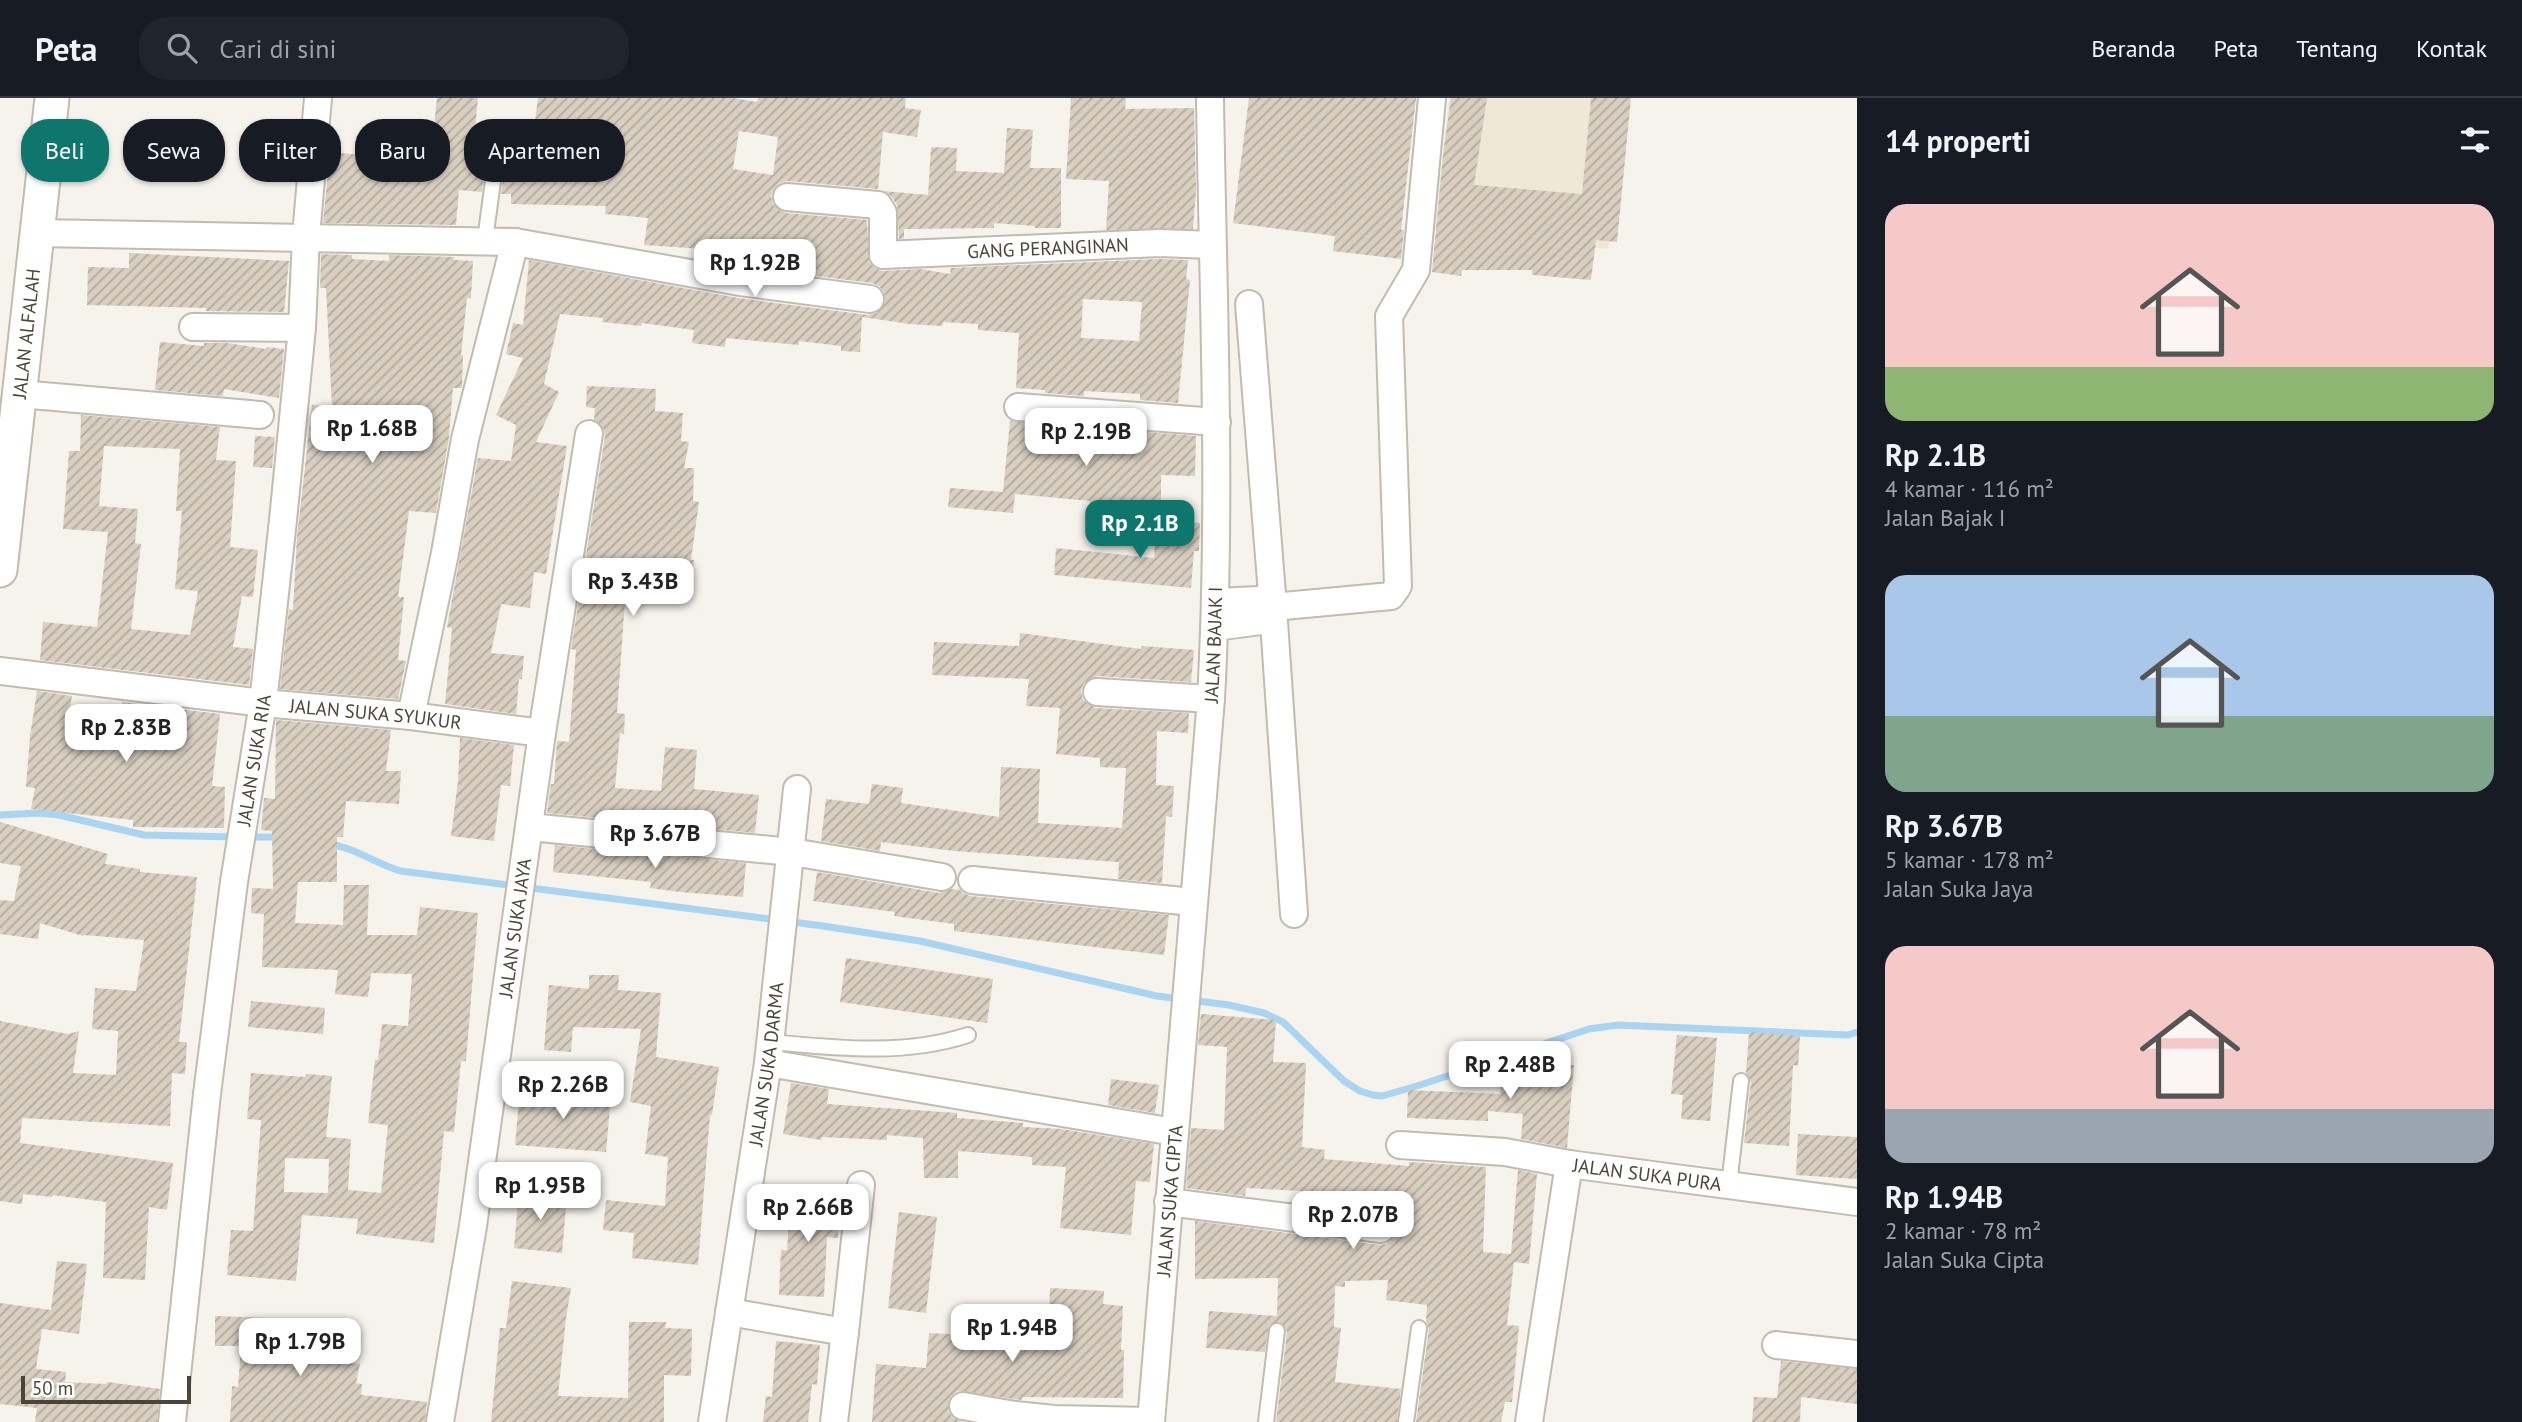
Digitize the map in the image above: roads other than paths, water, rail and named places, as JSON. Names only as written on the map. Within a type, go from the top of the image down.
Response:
[{"type":"street","name":"JALAN ALFALAH","points":[[0,570],[52,98]]},
{"type":"street","name":"JALAN SUKA RIA","points":[[172,1422],[185,1284],[234,882],[263,704],[302,328],[306,236],[318,98]]},
{"type":"street","name":"JALAN BAJAK I","points":[[1187,980],[1216,615],[1217,422],[1210,98]]},
{"type":"street","points":[[1216,615],[1259,600],[1273,607],[1391,596],[1398,586],[1389,316],[1416,270],[1432,98]]},
{"type":"street","name":"GANG PERANGINAN","points":[[787,197],[878,205],[883,213],[883,255],[1159,243],[1212,245]]},
{"type":"street","points":[[38,233],[515,242],[740,282],[870,299]]},
{"type":"street","points":[[411,716],[445,553],[465,439],[515,242]]},
{"type":"street","points":[[1249,304],[1294,914]]},
{"type":"street","points":[[193,327],[302,328]]},
{"type":"street","points":[[20,394],[260,415]]},
{"type":"street","points":[[1018,407],[1217,422]]},
{"type":"street","name":"JALAN SUKA JAYA","points":[[440,1422],[473,1226],[542,733],[589,434]]},
{"type":"street","name":"JALAN SUKA SYUKUR","points":[[0,671],[263,704],[411,716],[542,733]]},
{"type":"street","points":[[1097,692],[1211,699]]},
{"type":"street","name":"JALAN SUKA DARMA","points":[[712,1422],[769,1053],[797,789]]},
{"type":"street","points":[[529,827],[792,852],[942,877]]},
{"type":"street","points":[[972,880],[1193,902]]},
{"type":"street","name":"JALAN SUKA CIPTA","points":[[1151,1422],[1187,980]]},
{"type":"street","points":[[769,1053],[1174,1132]]},
{"type":"street","points":[[1400,1145],[1505,1152],[1569,1164]]},
{"type":"street","name":"JALAN SUKA PURA","points":[[1529,1422],[1569,1164],[1857,1202]]},
{"type":"street","points":[[834,1422],[861,1185]]},
{"type":"street","points":[[1168,1202],[1381,1229]]},
{"type":"street","points":[[729,1312],[845,1332]]},
{"type":"street","points":[[1776,1345],[1857,1354]]},
{"type":"street","points":[[963,1406],[1054,1419],[1151,1422]]},
{"type":"lane","points":[[485,240],[493,182]]},
{"type":"lane","points":[[769,1053],[929,1046],[968,1035]]},
{"type":"lane","points":[[1729,1185],[1741,1082]]},
{"type":"lane","points":[[1406,1422],[1419,1328]]},
{"type":"lane","points":[[1266,1422],[1277,1331]]},
{"type":"waterway","points":[[0,815],[59,815],[144,835],[236,837]]},
{"type":"waterway","points":[[248,837],[282,837]]},
{"type":"waterway","points":[[328,844],[347,848],[401,871],[920,941],[1157,996],[1229,1005],[1264,1013],[1283,1022],[1344,1081],[1373,1095],[1382,1096],[1420,1085],[1589,1029],[1618,1025],[1848,1035],[1857,1032]]}]
